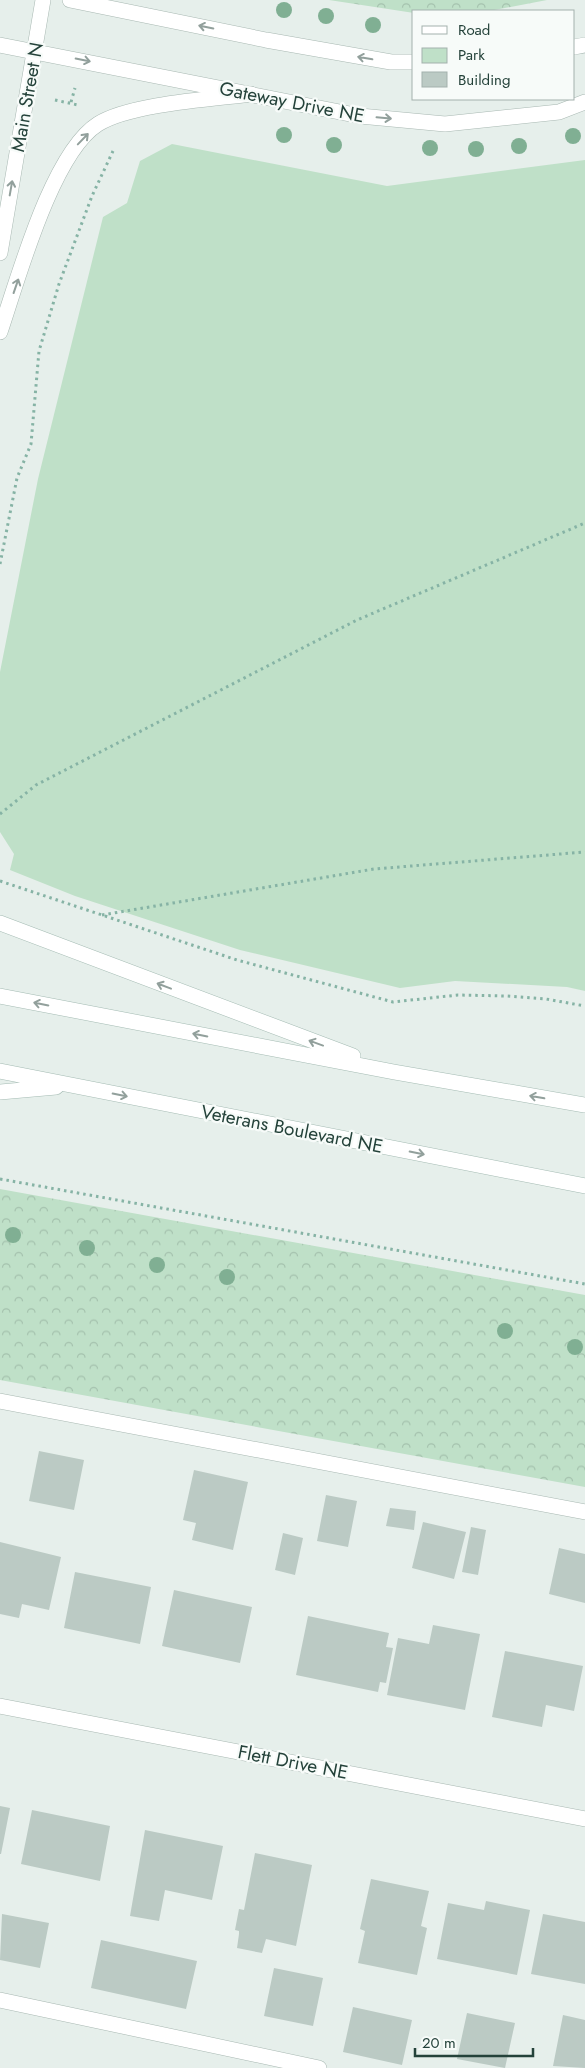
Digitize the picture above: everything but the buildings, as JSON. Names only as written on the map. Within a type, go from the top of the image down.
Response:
[{"type":"street","name":"Main Street N","points":[[0,254],[43,0]]},
{"type":"street","points":[[70,0],[285,44],[391,62],[412,62]]},
{"type":"street","name":"Gateway Drive NE","points":[[0,45],[360,116],[445,124],[558,112],[585,102]]},
{"type":"street","points":[[0,332],[47,196],[77,145],[98,124],[131,110],[251,94]]},
{"type":"street","points":[[558,112],[585,111]]},
{"type":"street","points":[[0,923],[394,1072]]},
{"type":"street","points":[[0,996],[394,1072],[585,1106]]},
{"type":"street","name":"Veterans Boulevard NE","points":[[0,1071],[585,1186]]},
{"type":"street","points":[[0,1092],[72,1086]]},
{"type":"street","points":[[0,1401],[585,1512]]},
{"type":"street","name":"Flett Drive NE","points":[[0,1706],[585,1819]]},
{"type":"street","points":[[0,2000],[319,2068]]},
{"type":"path","points":[[0,564],[17,478],[31,444],[39,351],[59,284],[92,196],[114,148]]},
{"type":"path","points":[[0,814],[36,785],[357,620],[585,523]]},
{"type":"path","points":[[101,915],[374,869],[585,852]]},
{"type":"path","points":[[0,881],[237,960],[392,1002],[458,995],[488,995],[546,999],[585,1006]]},
{"type":"path","points":[[0,1179],[585,1284]]},
{"type":"green space","points":[[329,0],[547,0],[494,10],[412,10],[412,13]]},
{"type":"green space","points":[[172,144],[387,186],[585,160],[585,991],[567,987],[455,981],[400,988],[240,950],[75,896],[10,870],[14,854],[0,832],[0,672],[38,479],[103,217],[127,203],[140,161]]},
{"type":"green space","points":[[0,1189],[585,1295],[585,1487],[0,1380]]}]
